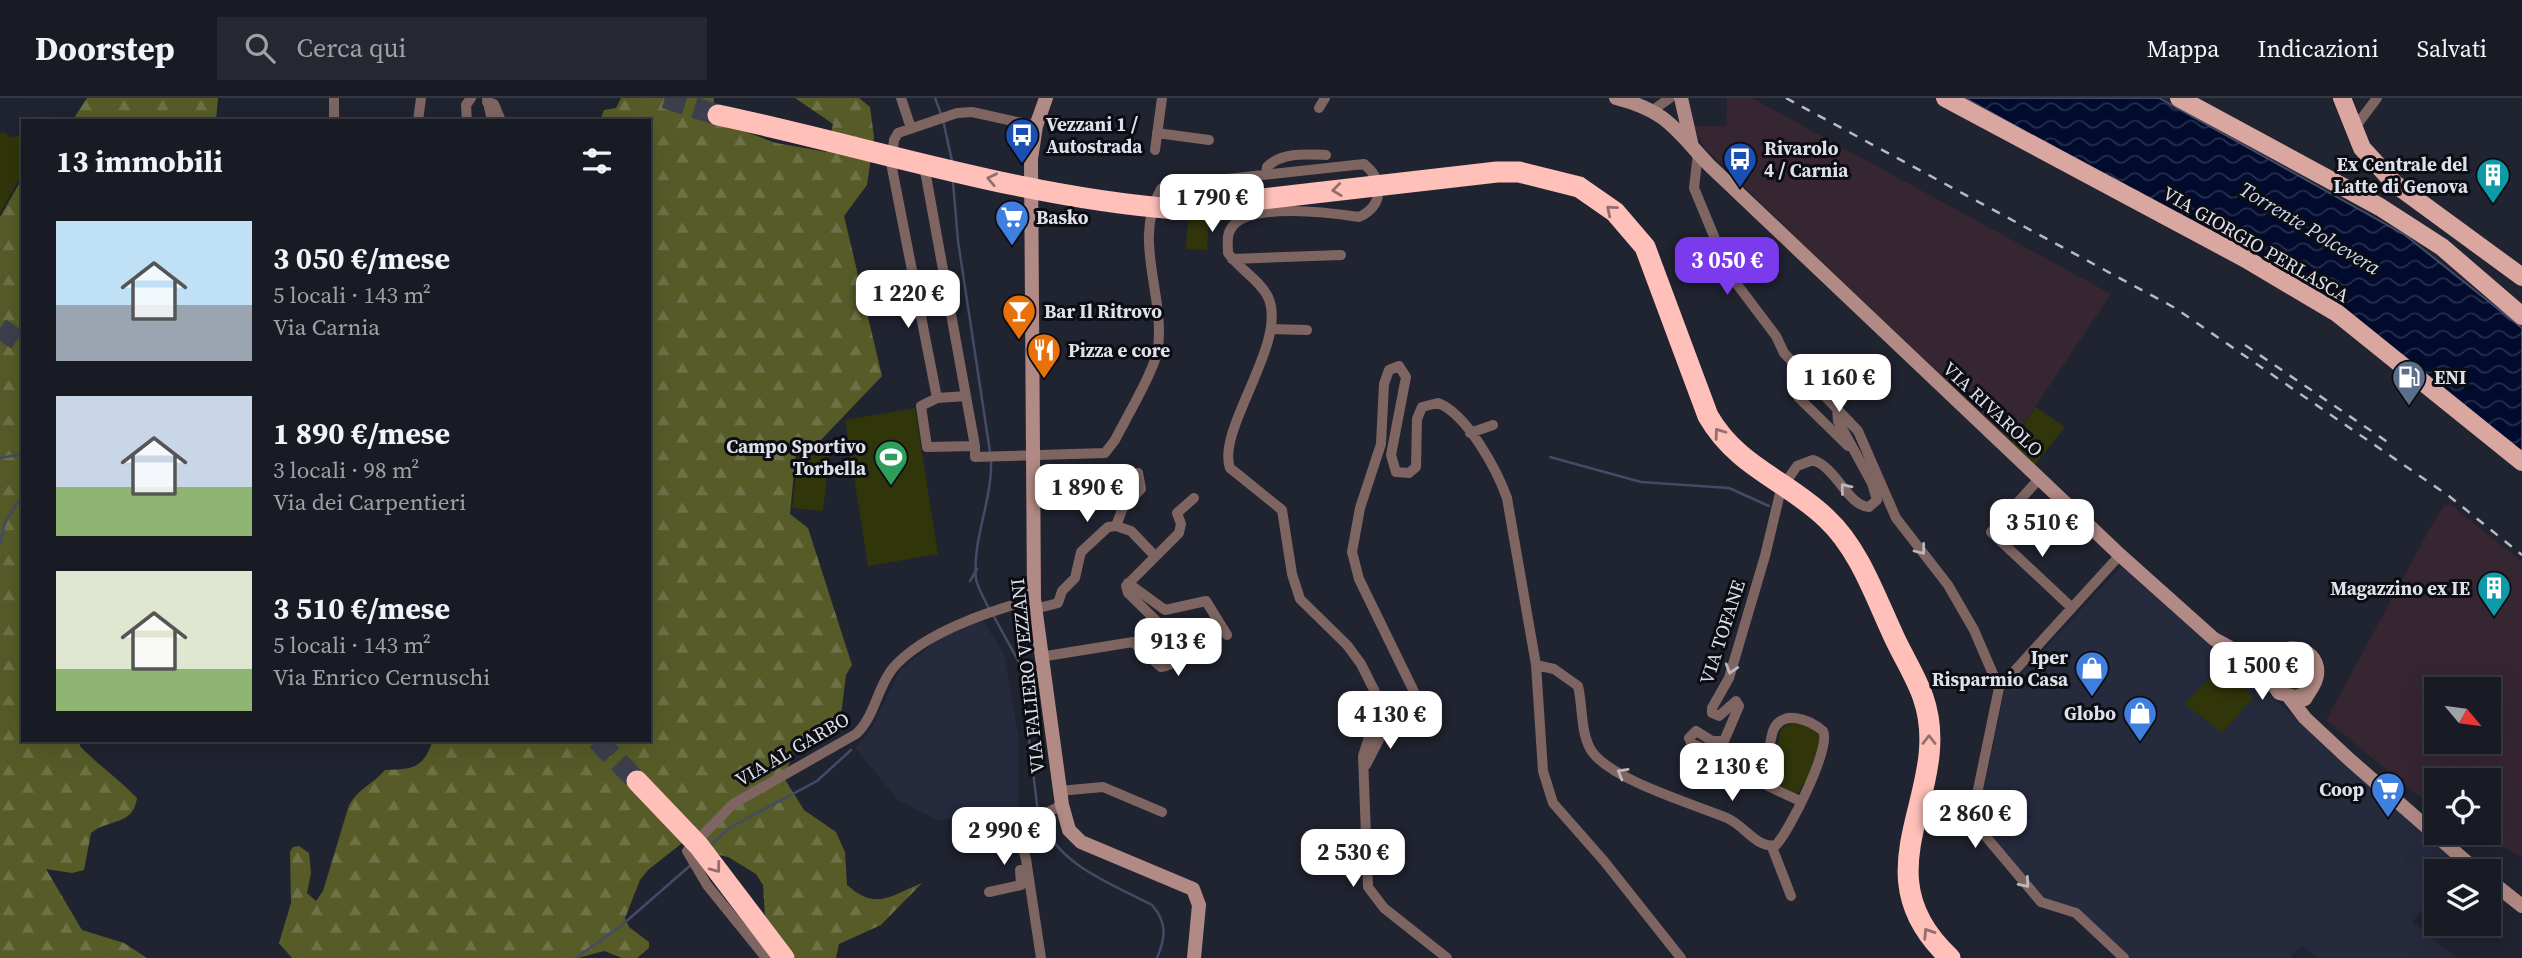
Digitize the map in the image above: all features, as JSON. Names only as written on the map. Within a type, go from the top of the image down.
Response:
[{"type":"highway","points":[[718,115],[1059,194],[1123,205],[1175,209],[1519,172],[1579,187],[1615,212],[1645,247],[1708,416],[1735,453],[1828,519],[1856,559],[1923,697],[1930,747],[1912,829],[1907,879],[1921,924],[1935,944],[1950,958]]},
{"type":"highway","points":[[637,781],[699,846],[783,958]]},
{"type":"main road","name":"VIA FALIERO VEZZANI","points":[[1046,98],[1036,126],[1031,159],[1034,604],[1057,803],[1069,830],[1087,846],[1193,890],[1199,905],[1194,958]]},
{"type":"main road","points":[[1616,98],[1653,110]]},
{"type":"main road","points":[[1681,98],[1695,149]]},
{"type":"main road","name":"VIA GIORGIO PERLASCA","points":[[1945,98],[2246,259],[2337,313],[2522,462]]},
{"type":"main road","points":[[2179,98],[2380,207],[2442,247],[2522,316]]},
{"type":"main road","points":[[2342,98],[2362,148],[2395,184],[2522,277]]},
{"type":"main road","name":"VIA RIVAROLO","points":[[1653,110],[2120,555],[2214,639],[2248,655],[2268,675],[2274,689],[2289,697],[2369,778],[2463,859]]},
{"type":"main road","name":"VIA RIVAROLO","points":[[2248,655],[2274,656],[2293,648],[2312,657],[2317,675],[2309,692],[2304,715]]},
{"type":"main road","points":[[2268,675],[2274,656]]},
{"type":"main road","points":[[2289,697],[2309,692]]},
{"type":"main road","points":[[2501,889],[2522,906]]},
{"type":"street","points":[[334,98],[334,119]]},
{"type":"street","points":[[418,119],[421,98]]},
{"type":"street","points":[[467,119],[466,105],[471,98]]},
{"type":"street","points":[[901,98],[913,125]]},
{"type":"street","points":[[1155,150],[1162,98]]},
{"type":"street","points":[[1653,110],[1670,98]]},
{"type":"street","points":[[2353,130],[2377,98]]},
{"type":"street","points":[[487,100],[492,119]]},
{"type":"street","points":[[487,100],[494,104],[500,119]]},
{"type":"street","points":[[937,398],[891,163],[894,141],[898,133],[913,125],[957,113],[972,112],[1036,126]]},
{"type":"street","points":[[1157,133],[1209,140]]},
{"type":"street","points":[[1695,149],[1694,188],[1730,275],[1776,336],[1784,353],[1858,430],[1896,518],[1954,596],[1973,630],[1998,688]]},
{"type":"street","points":[[1266,174],[1266,167],[1272,161],[1285,157],[1326,155]]},
{"type":"street","points":[[891,163],[924,170],[926,176],[975,457],[1099,455],[1108,450],[1158,349],[1148,253],[1149,228],[1161,189],[1171,185],[1364,164],[1371,170],[1379,186],[1378,203],[1371,211],[1359,217],[1302,211],[1248,216],[1233,226],[1227,239],[1228,253],[1268,298],[1273,317],[1237,423],[1228,463],[1235,475],[1282,510],[1296,590],[1307,607],[1347,645],[1361,664],[1387,717],[1400,726],[1410,724],[1417,718],[1420,704],[1359,579],[1352,552],[1360,508],[1381,444],[1384,384],[1391,367],[1401,367],[1406,377],[1391,456],[1396,472],[1409,473],[1416,467],[1417,419],[1425,405],[1444,405],[1470,433],[1498,475],[1507,498],[1536,665],[1542,771],[1553,803],[1604,861],[1681,958]]},
{"type":"street","points":[[1232,259],[1341,256]]},
{"type":"street","points":[[1271,329],[1307,330]]},
{"type":"street","points":[[966,396],[937,398],[921,406],[928,447],[975,446]]},
{"type":"street","name":"VIA TOFANE","points":[[1798,397],[1858,455]]},
{"type":"street","name":"VIA TOFANE","points":[[1772,847],[1780,841],[1815,772],[1826,739],[1823,731],[1811,722],[1790,718],[1778,724],[1766,767],[1760,774],[1691,743],[1689,738],[1696,731],[1712,741],[1724,741],[1737,715],[1739,706],[1736,701],[1718,716],[1712,713],[1712,708],[1729,678],[1765,556],[1777,499],[1789,474],[1804,462],[1821,463],[1859,505],[1869,508],[1875,502],[1877,495],[1838,421],[1838,409]]},
{"type":"street","points":[[1470,433],[1493,425]]},
{"type":"street","points":[[1116,526],[1123,507],[1146,492],[1138,473]]},
{"type":"street","points":[[2039,479],[1991,532],[2071,608]]},
{"type":"street","points":[[1040,657],[1133,642],[1161,667],[1177,659],[1181,653],[1179,643],[1125,590],[1128,583],[1154,555],[1179,533],[1181,524],[1177,513],[1194,498]]},
{"type":"street","points":[[1034,604],[1058,603],[1062,591],[1075,578],[1081,552],[1108,527],[1116,526],[1135,534],[1154,555]]},
{"type":"street","points":[[2120,555],[1998,688],[1975,804],[1977,826],[2041,902],[2076,914],[2124,958]]},
{"type":"street","points":[[1128,583],[1165,610],[1206,601],[1227,635]]},
{"type":"street","name":"VIA AL GARBO","points":[[766,958],[707,885],[687,851],[733,804],[856,734],[863,727],[894,667],[940,633],[1003,607],[1034,604]]},
{"type":"street","points":[[1536,665],[1554,669],[1577,686],[1588,745],[1598,759],[1658,793],[1732,820],[1759,842],[1772,847],[1791,896]]},
{"type":"street","points":[[1387,717],[1364,771],[1368,887],[1384,908],[1447,958]]},
{"type":"street","points":[[1768,786],[1800,801]]},
{"type":"street","points":[[1041,958],[1026,859],[1017,828],[1057,803],[1103,787],[1162,812]]},
{"type":"street","points":[[989,892],[1021,885],[1020,867],[1026,859]]},
{"type":"street","points":[[1426,958],[1433,947]]},
{"type":"shaded area","points":[[1727,98],[1752,98],[2111,294],[2009,446],[1704,147],[1693,126],[1726,126]]},
{"type":"shaded area","points":[[2450,504],[2522,562],[2522,858],[2500,845],[2501,768],[2424,768],[2424,798],[2326,720],[2444,506]]},
{"type":"shaded area","points":[[2123,565],[2424,832],[2424,845],[2438,845],[2454,859],[2424,859],[2424,908],[2412,922],[2424,932],[2424,936],[2430,936],[2457,958],[2317,958],[2302,945],[2290,958],[2127,958],[2090,919],[2046,900],[1990,839],[1979,815],[2004,692]]},
{"type":"shaded area","points":[[982,620],[1004,654],[1018,734],[1018,815],[937,820],[898,800],[855,748],[869,733],[901,669],[940,638]]},
{"type":"green space","points":[[87,98],[218,98],[216,119],[73,119]]},
{"type":"green space","points":[[621,98],[714,98],[713,120],[776,143],[827,152],[833,124],[795,98],[859,98],[870,107],[874,137],[867,185],[844,216],[882,376],[819,442],[797,441],[790,514],[808,528],[852,665],[846,675],[840,722],[799,748],[784,778],[804,810],[836,832],[845,852],[847,885],[857,893],[883,899],[922,883],[881,925],[839,944],[836,958],[795,958],[765,916],[763,885],[756,874],[728,857],[711,853],[695,833],[648,870],[640,880],[625,918],[629,927],[649,942],[649,948],[637,958],[622,958],[604,951],[578,958],[292,958],[279,943],[291,903],[290,852],[293,847],[299,846],[309,853],[311,873],[307,893],[316,901],[323,891],[349,805],[385,770],[416,765],[425,757],[432,742],[651,742],[651,119],[601,119],[604,110],[616,108]]},
{"type":"green space","points":[[3,132],[11,137],[21,135],[21,176],[0,213],[0,134]]},
{"type":"green space","points":[[21,180],[21,742],[79,742],[87,753],[137,798],[135,807],[126,817],[91,833],[84,870],[72,873],[46,869],[82,930],[124,943],[147,958],[0,958],[0,217]]},
{"type":"green space","points":[[1188,215],[1209,216],[1207,250],[1186,249]]},
{"type":"green space","points":[[2036,407],[2065,427],[2033,467],[2009,446]]},
{"type":"green space","name":"Campo Sportivo Torbella","points":[[915,408],[938,554],[868,566],[845,420]]},
{"type":"green space","points":[[799,447],[830,450],[823,511],[792,508]]},
{"type":"green space","points":[[2280,654],[2307,655],[2313,681],[2295,695],[2272,681]]},
{"type":"green space","points":[[2217,670],[2225,677],[2228,672],[2254,697],[2222,733],[2185,704]]},
{"type":"green space","points":[[1793,723],[1811,727],[1822,737],[1807,780],[1797,794],[1770,781],[1780,733],[1782,728]]},
{"type":"water","name":"Torrente Polcevera","points":[[1965,98],[2159,98],[2405,235],[2522,328],[2522,452],[2379,338],[2111,179]]},
{"type":"waterway","points":[[935,98],[941,114]]},
{"type":"waterway","points":[[943,120],[952,161]]},
{"type":"waterway","points":[[953,182],[958,241],[990,452]]},
{"type":"waterway","points":[[0,458],[21,454]]},
{"type":"waterway","points":[[1550,457],[1641,482],[1729,488],[1769,506]]},
{"type":"waterway","points":[[989,609],[977,583],[976,564],[989,489],[991,459]]},
{"type":"waterway","points":[[0,543],[5,522],[21,497]]},
{"type":"waterway","points":[[970,581],[977,569]]},
{"type":"waterway","points":[[993,615],[1020,664],[1038,813]]},
{"type":"waterway","points":[[709,847],[729,828],[817,781],[851,750]]},
{"type":"waterway","points":[[1041,819],[1049,835],[1073,861],[1103,881],[1152,905],[1164,930],[1157,958]]},
{"type":"waterway","points":[[576,958],[622,925],[692,864]]},
{"type":"tunnel","points":[[665,98],[718,115]]},
{"type":"tunnel","points":[[0,328],[21,343]]},
{"type":"tunnel","points":[[599,742],[637,781]]},
{"type":"railway","points":[[1786,98],[2175,308],[2449,496],[2522,555]]},
{"type":"railway","points":[[2245,345],[2392,445]]},
{"type":"place","name":"Vezzani 1 / Autostrada","points":[[1022,165]]},
{"type":"place","name":"Rivarolo 4 / Carnia","points":[[1740,189]]},
{"type":"place","name":"Ex Centrale del Latte di Genova","points":[[2493,205]]},
{"type":"place","name":"Basko","points":[[1012,247]]},
{"type":"place","name":"Bar Il Ritrovo","points":[[1019,341]]},
{"type":"place","name":"Pizza e core","points":[[1044,380]]},
{"type":"place","name":"ENI","points":[[2409,407]]},
{"type":"place","name":"Campo Sportivo Torbella","points":[[891,487]]},
{"type":"place","name":"Magazzino ex IE","points":[[2494,618]]},
{"type":"place","name":"Iper Risparmio Casa","points":[[2092,698]]},
{"type":"place","name":"Globo","points":[[2140,743]]},
{"type":"place","name":"Coop","points":[[2388,819]]}]
